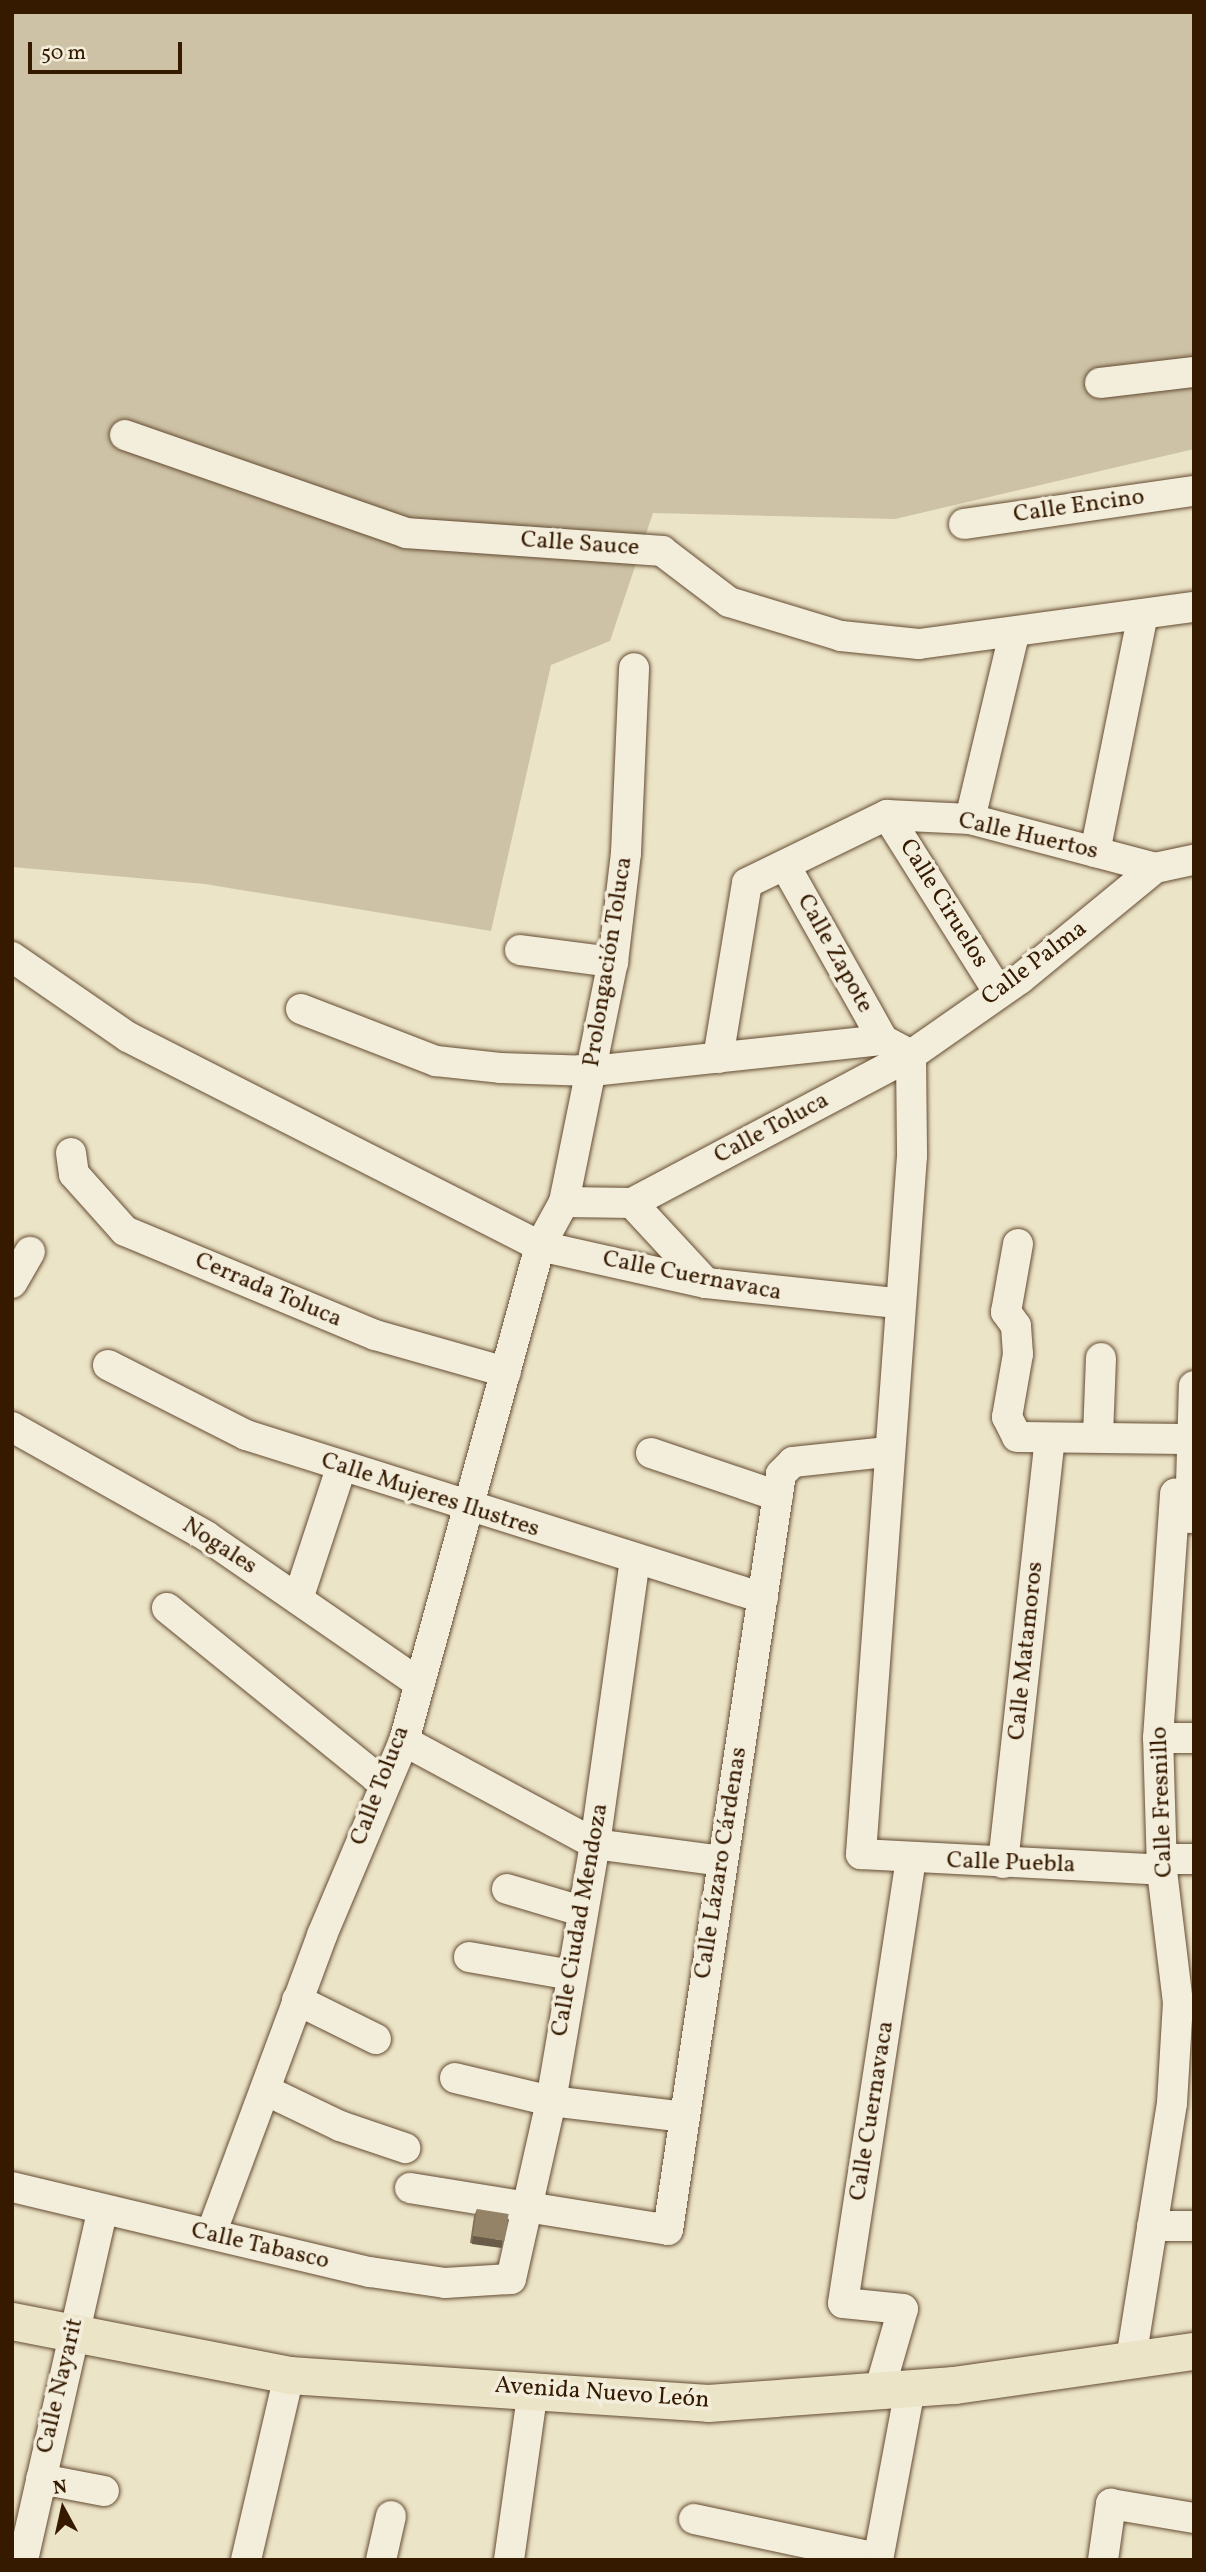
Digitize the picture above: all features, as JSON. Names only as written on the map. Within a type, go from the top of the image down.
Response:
[{"type":"main road","name":"Avenida Nuevo León","points":[[12,2320],[289,2375],[533,2389],[708,2403],[895,2391],[1194,2351]]},
{"type":"street","points":[[1100,383],[1194,372]]},
{"type":"street","name":"Calle Sauce","points":[[125,435],[406,533],[662,551],[729,602],[794,626],[919,644],[1014,634],[1194,607]]},
{"type":"street","name":"Calle Encino","points":[[964,524],[1194,491]]},
{"type":"street","points":[[1095,852],[1143,615]]},
{"type":"street","points":[[970,819],[1014,634]]},
{"type":"street","name":"Prolongación Toluca","points":[[540,1247],[564,1202],[613,962],[626,853],[634,668]]},
{"type":"street","points":[[718,1058],[744,892],[754,877],[786,867],[887,815]]},
{"type":"street","name":"Calle Huertos","points":[[887,815],[970,819],[1155,868]]},
{"type":"street","name":"Calle Ciruelos","points":[[887,815],[999,993]]},
{"type":"street","points":[[1155,868],[1194,860]]},
{"type":"street","name":"Calle Zapote","points":[[786,867],[883,1040]]},
{"type":"street","name":"Calle Palma","points":[[911,1055],[999,993],[1155,868]]},
{"type":"street","points":[[520,950],[613,962]]},
{"type":"street","name":"Calle Cuernavaca","points":[[12,957],[128,1037],[540,1247],[706,1283],[897,1303]]},
{"type":"street","points":[[301,1009],[436,1061],[592,1071],[883,1040],[911,1055],[912,1156],[897,1303],[887,1452]]},
{"type":"street","name":"Calle Toluca","points":[[632,1203],[911,1055]]},
{"type":"street","name":"Cerrada Toluca","points":[[71,1153],[74,1174],[125,1231],[374,1335],[506,1372]]},
{"type":"street","points":[[564,1202],[632,1203],[706,1283]]},
{"type":"street","points":[[1018,1244],[1006,1312],[1016,1326],[1018,1354],[1007,1417],[1017,1437],[1189,1439]]},
{"type":"street","name":"Calle Toluca","points":[[211,2234],[267,2091],[297,2000],[404,1741],[416,1681],[468,1509],[540,1247]]},
{"type":"street","points":[[12,1283],[30,1252]]},
{"type":"street","points":[[1098,1436],[1101,1358]]},
{"type":"street","name":"Calle Mujeres Ilustres","points":[[108,1366],[246,1435],[468,1509],[763,1598]]},
{"type":"street","points":[[1186,1566],[1189,1439],[1194,1386]]},
{"type":"street","name":"Nogales","points":[[12,1427],[206,1536],[416,1681]]},
{"type":"street","name":"Calle Matamoros","points":[[1003,1863],[1050,1439]]},
{"type":"street","name":"Calle Lázaro Cárdenas","points":[[527,2209],[668,2230],[722,1861],[778,1496],[785,1466],[793,1462],[887,1452]]},
{"type":"street","name":"Calle Puebla","points":[[887,1452],[862,1854],[911,1860],[1003,1863],[1162,1865],[1194,1859]]},
{"type":"street","points":[[651,1453],[778,1496]]},
{"type":"street","points":[[298,1599],[341,1468]]},
{"type":"street","name":"Calle Fresnillo","points":[[1131,2359],[1152,2225],[1183,2103],[1186,2003],[1182,1913],[1162,1865],[1157,1738],[1186,1566],[1175,1494]]},
{"type":"street","name":"Calle Ciudad Mendoza","points":[[512,2279],[551,2101],[580,1911],[595,1844],[635,1559]]},
{"type":"street","points":[[167,1608],[384,1784]]},
{"type":"street","points":[[1157,1738],[1194,1738]]},
{"type":"street","points":[[404,1741],[595,1844],[722,1861]]},
{"type":"street","name":"Calle Cuernavaca","points":[[895,2391],[903,2309],[843,2303],[911,1860]]},
{"type":"street","points":[[507,1889],[580,1911]]},
{"type":"street","points":[[468,1957],[570,1975]]},
{"type":"street","points":[[297,2000],[376,2039]]},
{"type":"street","points":[[456,2078],[551,2101],[685,2118]]},
{"type":"street","points":[[267,2091],[340,2126],[405,2148]]},
{"type":"street","name":"Calle Tabasco","points":[[12,2187],[102,2212],[211,2234],[369,2272],[445,2283],[512,2279]]},
{"type":"street","points":[[410,2189],[527,2209]]},
{"type":"street","name":"Calle Nayarit","points":[[23,2560],[102,2212]]},
{"type":"street","points":[[1152,2225],[1194,2226]]},
{"type":"street","points":[[246,2560],[289,2375]]},
{"type":"street","points":[[509,2560],[533,2389]]},
{"type":"street","points":[[694,2519],[878,2559],[895,2391]]},
{"type":"street","points":[[41,2479],[104,2491]]},
{"type":"street","points":[[1103,2560],[1111,2504],[1194,2518]]},
{"type":"street","points":[[381,2560],[391,2516]]},
{"type":"shaded area","points":[[12,12],[1194,12],[1194,449],[895,519],[653,513],[610,641],[551,665],[491,931],[205,884],[12,867]]},
{"type":"building","points":[[477,2209],[509,2214],[504,2241],[473,2236]]}]
